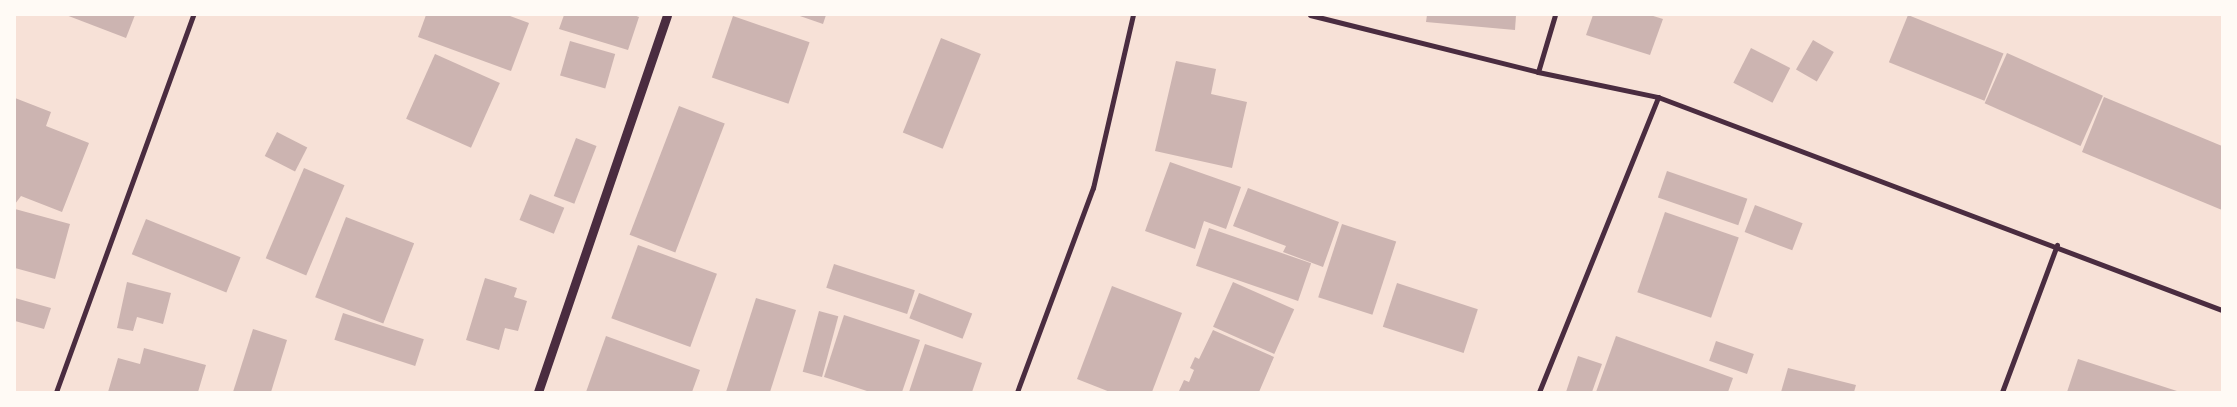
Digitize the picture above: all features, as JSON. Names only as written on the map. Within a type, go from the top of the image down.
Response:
[{"type":"street","points":[[56,392],[193,15]]},
{"type":"street","points":[[538,392],[667,15]]},
{"type":"street","points":[[1017,392],[1093,188],[1133,15]]},
{"type":"street","points":[[1310,15],[1538,72],[1658,98],[2057,245],[2222,310]]},
{"type":"street","points":[[1538,72],[1555,15]]},
{"type":"street","points":[[1539,392],[1658,98]]},
{"type":"street","points":[[2002,392],[2057,245]]},
{"type":"building","points":[[66,15],[135,15],[126,38]]},
{"type":"building","points":[[426,15],[507,15],[529,23],[511,71],[418,37]]},
{"type":"building","points":[[564,15],[634,15],[639,17],[628,50],[559,29]]},
{"type":"building","points":[[797,15],[826,15],[823,24]]},
{"type":"building","points":[[1427,15],[1516,15],[1515,30],[1426,22]]},
{"type":"building","points":[[1593,15],[1650,15],[1663,19],[1650,55],[1586,35]]},
{"type":"building","points":[[1908,15],[2003,54],[1984,101],[1889,62]]},
{"type":"building","points":[[733,16],[810,42],[788,104],[712,77]]},
{"type":"building","points":[[941,38],[981,54],[943,149],[903,133]]},
{"type":"building","points":[[1813,40],[1834,52],[1817,81],[1796,69]]},
{"type":"building","points":[[570,41],[615,54],[605,89],[560,76]]},
{"type":"building","points":[[1751,48],[1790,68],[1772,103],[1733,83]]},
{"type":"building","points":[[2007,53],[2103,96],[2081,146],[1985,103]]},
{"type":"building","points":[[435,54],[500,83],[471,148],[406,119]]},
{"type":"building","points":[[1176,61],[1216,69],[1211,94],[1247,102],[1232,168],[1155,151]]},
{"type":"building","points":[[2104,97],[2222,146],[2222,210],[2082,152]]},
{"type":"building","points":[[15,98],[51,112],[46,126],[89,143],[62,212],[21,196],[15,204]]},
{"type":"building","points":[[679,106],[725,124],[675,252],[630,235]]},
{"type":"building","points":[[277,132],[307,147],[295,171],[265,156]]},
{"type":"building","points":[[576,138],[597,146],[574,204],[554,196]]},
{"type":"building","points":[[1170,162],[1241,187],[1226,229],[1204,221],[1195,249],[1145,231]]},
{"type":"building","points":[[304,168],[345,185],[306,275],[266,258]]},
{"type":"building","points":[[1667,171],[1747,199],[1738,225],[1658,197]]},
{"type":"building","points":[[1248,188],[1339,222],[1323,267],[1283,252],[1286,246],[1233,226]]},
{"type":"building","points":[[530,194],[564,208],[554,234],[520,220]]},
{"type":"building","points":[[1755,205],[1803,223],[1792,250],[1745,232]]},
{"type":"building","points":[[15,209],[70,224],[55,279],[15,268]]},
{"type":"building","points":[[1665,212],[1739,237],[1711,318],[1637,292]]},
{"type":"building","points":[[346,217],[414,243],[383,323],[315,297]]},
{"type":"building","points":[[146,219],[241,257],[226,292],[132,254]]},
{"type":"building","points":[[1342,224],[1396,242],[1372,315],[1318,297]]},
{"type":"building","points":[[1209,228],[1311,263],[1298,301],[1196,266]]},
{"type":"building","points":[[638,245],[717,274],[690,347],[611,318]]},
{"type":"building","points":[[834,264],[915,290],[907,314],[826,288]]},
{"type":"building","points":[[485,278],[517,288],[514,297],[527,301],[518,331],[505,328],[499,350],[466,340]]},
{"type":"building","points":[[127,282],[171,293],[163,324],[137,317],[133,331],[117,328]]},
{"type":"building","points":[[1233,282],[1294,309],[1274,354],[1213,327]]},
{"type":"building","points":[[1397,283],[1478,309],[1464,353],[1383,327]]},
{"type":"building","points":[[1112,286],[1182,313],[1152,392],[1110,392],[1077,379]]},
{"type":"building","points":[[919,293],[972,313],[963,339],[909,318]]},
{"type":"building","points":[[15,298],[51,308],[44,329],[15,321]]},
{"type":"building","points":[[756,298],[796,310],[770,392],[726,392]]},
{"type":"building","points":[[819,311],[838,316],[822,377],[803,372]]},
{"type":"building","points":[[343,313],[424,339],[415,366],[334,340]]},
{"type":"building","points":[[844,315],[920,340],[902,392],[870,392],[824,377]]},
{"type":"building","points":[[253,329],[287,340],[271,392],[233,392]]},
{"type":"building","points":[[1213,330],[1274,357],[1259,392],[1179,391],[1184,380],[1189,382],[1194,370],[1190,368],[1195,357],[1199,359]]},
{"type":"building","points":[[606,336],[700,370],[692,392],[586,392]]},
{"type":"building","points":[[1616,336],[1733,378],[1728,392],[1596,392]]},
{"type":"building","points":[[1716,341],[1754,354],[1747,374],[1709,361]]},
{"type":"building","points":[[925,344],[982,363],[972,392],[909,392]]},
{"type":"building","points":[[144,348],[206,365],[198,392],[108,392],[118,358],[140,364]]},
{"type":"building","points":[[1578,356],[1602,364],[1592,392],[1566,392]]},
{"type":"building","points":[[2078,359],[2180,392],[2067,392]]},
{"type":"building","points":[[1788,368],[1856,385],[1854,392],[1781,392]]}]
